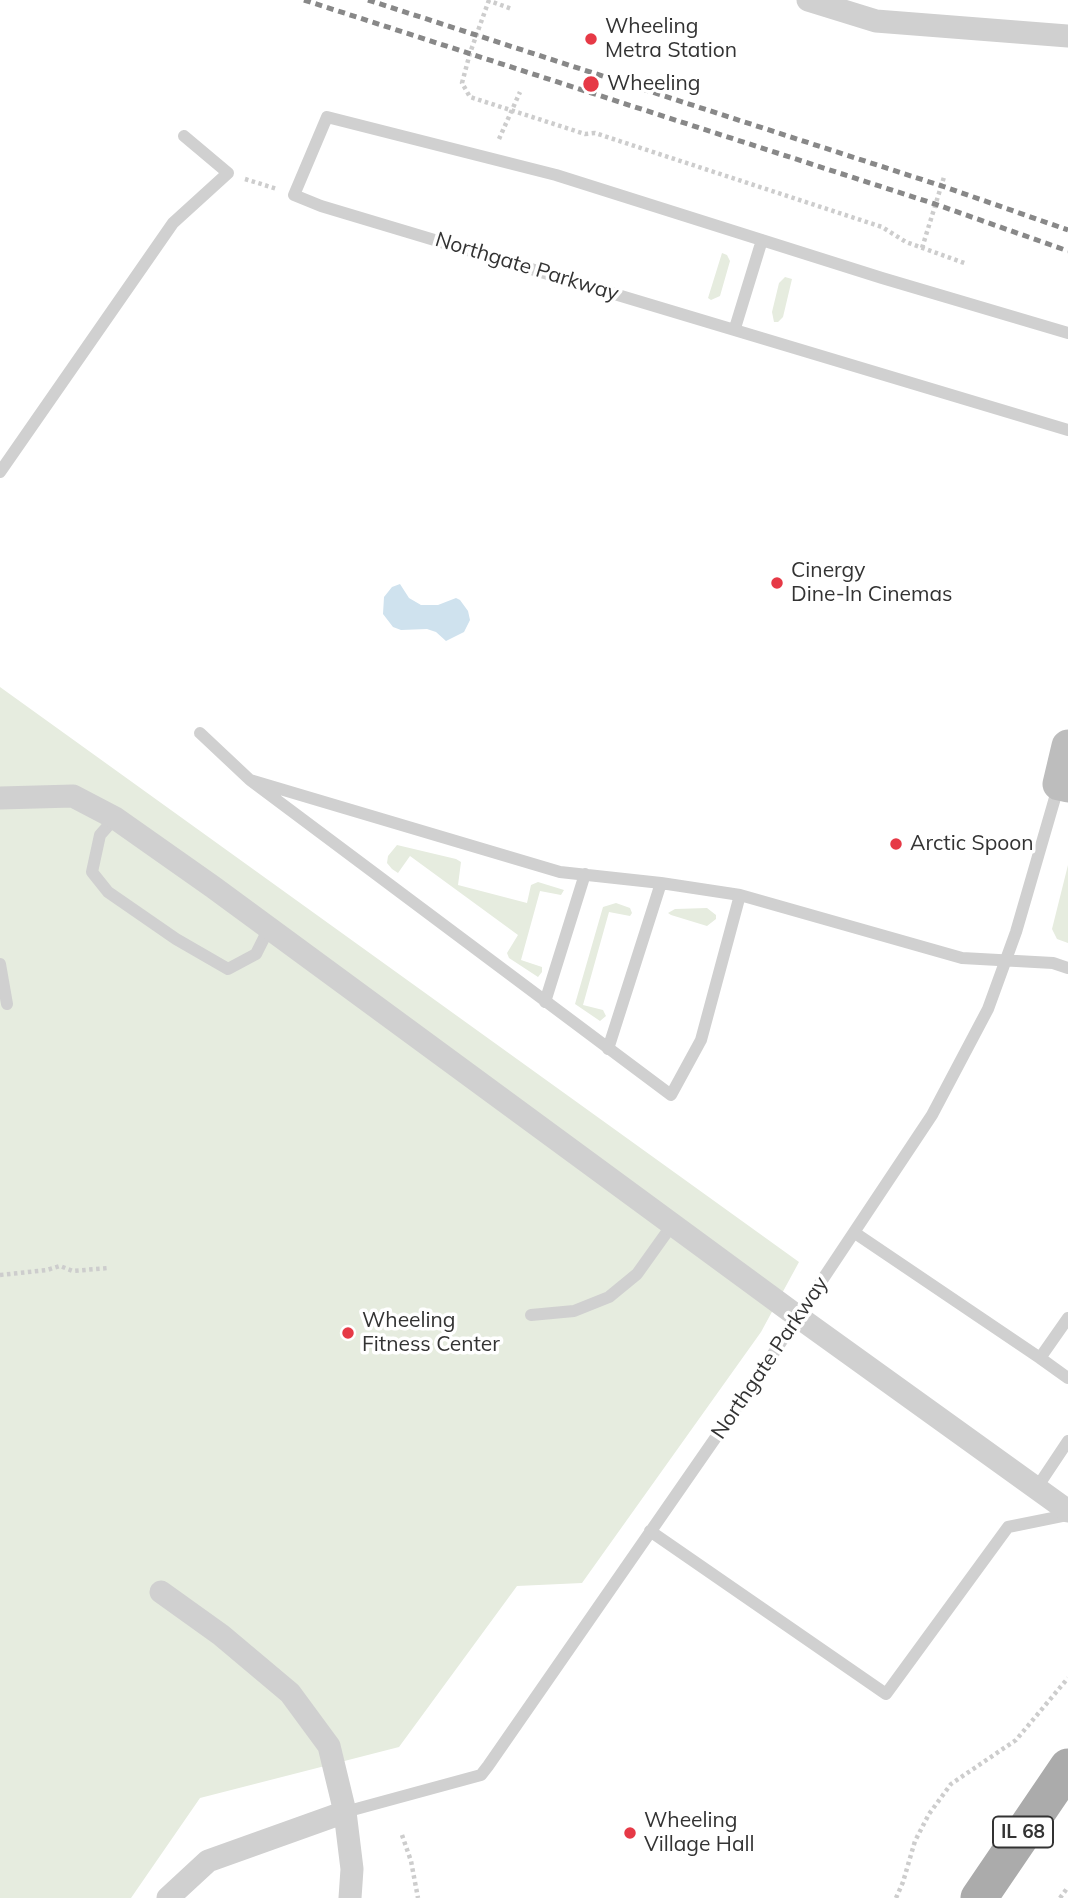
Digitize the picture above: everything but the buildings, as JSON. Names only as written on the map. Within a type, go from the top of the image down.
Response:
[{"type":"main road","name":"IL 68","points":[[979,1898],[1066,1774]]},
{"type":"street","points":[[808,0],[876,21],[1068,36]]},
{"type":"street","name":"Northgate Parkway","points":[[1063,785],[1068,746]]},
{"type":"street","points":[[0,798],[73,796],[115,818],[1068,1513]]},
{"type":"street","points":[[161,1591],[221,1635],[290,1693],[329,1746],[345,1812],[352,1870],[350,1898]]},
{"type":"street","points":[[168,1898],[208,1861],[345,1812]]},
{"type":"lane","points":[[294,195],[327,117],[556,174],[1068,333]]},
{"type":"lane","points":[[0,472],[173,223],[228,173],[184,136]]},
{"type":"lane","name":"Northgate Parkway","points":[[294,195],[321,206],[1068,430]]},
{"type":"lane","points":[[735,328],[762,240]]},
{"type":"lane","points":[[200,733],[250,780],[671,1095],[701,1040],[740,895]]},
{"type":"lane","points":[[250,780],[560,872],[740,895],[962,958],[1053,963],[1068,968]]},
{"type":"lane","name":"Northgate Parkway","points":[[345,1812],[481,1775],[855,1233],[932,1115],[988,1009],[1016,932],[1063,785]]},
{"type":"lane","points":[[115,818],[100,835],[92,872],[108,891],[176,939],[228,969],[256,954],[269,928]]},
{"type":"lane","points":[[545,1002],[584,874]]},
{"type":"lane","points":[[608,1049],[661,883]]},
{"type":"lane","points":[[0,964],[7,1004]]},
{"type":"lane","points":[[531,1315],[574,1311],[609,1297],[636,1274],[672,1225]]},
{"type":"lane","points":[[855,1233],[1068,1378]]},
{"type":"lane","points":[[1040,1358],[1068,1318]]},
{"type":"lane","points":[[1035,1489],[1068,1441]]},
{"type":"lane","points":[[650,1531],[886,1694],[1008,1527],[1068,1513]]},
{"type":"path","points":[[512,9],[488,0],[462,83],[470,97],[585,134],[596,133],[882,226],[906,242],[967,264]]},
{"type":"path","points":[[508,124],[520,92]]},
{"type":"path","points":[[228,173],[294,195]]},
{"type":"path","points":[[922,248],[944,177]]},
{"type":"path","points":[[0,1275],[60,1266],[73,1270],[108,1268]]},
{"type":"path","points":[[896,1898],[915,1841],[929,1814],[951,1784],[1016,1740],[1068,1678]]},
{"type":"path","points":[[402,1835],[411,1861],[418,1898]]},
{"type":"path","points":[[1060,1898],[1068,1887]]},
{"type":"shaded area","points":[[722,253],[727,255],[730,261],[720,296],[711,300],[708,298]]},
{"type":"shaded area","points":[[785,277],[792,279],[783,317],[774,322],[772,312],[779,283]]},
{"type":"shaded area","points":[[0,687],[799,1262],[761,1332],[582,1583],[517,1586],[399,1747],[200,1798],[131,1898],[0,1898]]},
{"type":"shaded area","points":[[397,845],[461,862],[458,885],[527,903],[531,885],[538,882],[564,890],[561,895],[540,891],[521,960],[542,967],[538,977],[509,958],[507,953],[518,935],[410,856],[398,873],[392,869],[387,863],[388,856]]},
{"type":"shaded area","points":[[1068,865],[1068,943],[1057,939],[1052,929]]},
{"type":"shaded area","points":[[616,903],[630,908],[632,913],[630,916],[609,912],[583,1005],[603,1010],[606,1016],[600,1021],[575,1004],[603,907]]},
{"type":"shaded area","points":[[707,908],[716,915],[716,919],[707,926],[668,913],[675,909]]},
{"type":"water","points":[[400,584],[409,598],[421,605],[438,605],[456,598],[460,600],[468,611],[470,620],[464,632],[446,641],[436,632],[427,629],[401,630],[393,627],[383,614],[384,597],[392,587]]},
{"type":"railway","points":[[304,0],[935,204],[1068,251]]},
{"type":"railway","points":[[368,0],[942,186],[1068,230]]},
{"type":"place","name":"Wheeling Metra Station","points":[[591,39]]},
{"type":"place","name":"Wheeling","points":[[591,84]]},
{"type":"place","name":"Cinergy Dine-In Cinemas","points":[[777,583]]},
{"type":"place","name":"Arctic Spoon","points":[[896,844]]},
{"type":"place","name":"Wheeling Fitness Center","points":[[348,1333]]},
{"type":"place","name":"Wheeling Village Hall","points":[[630,1833]]}]
